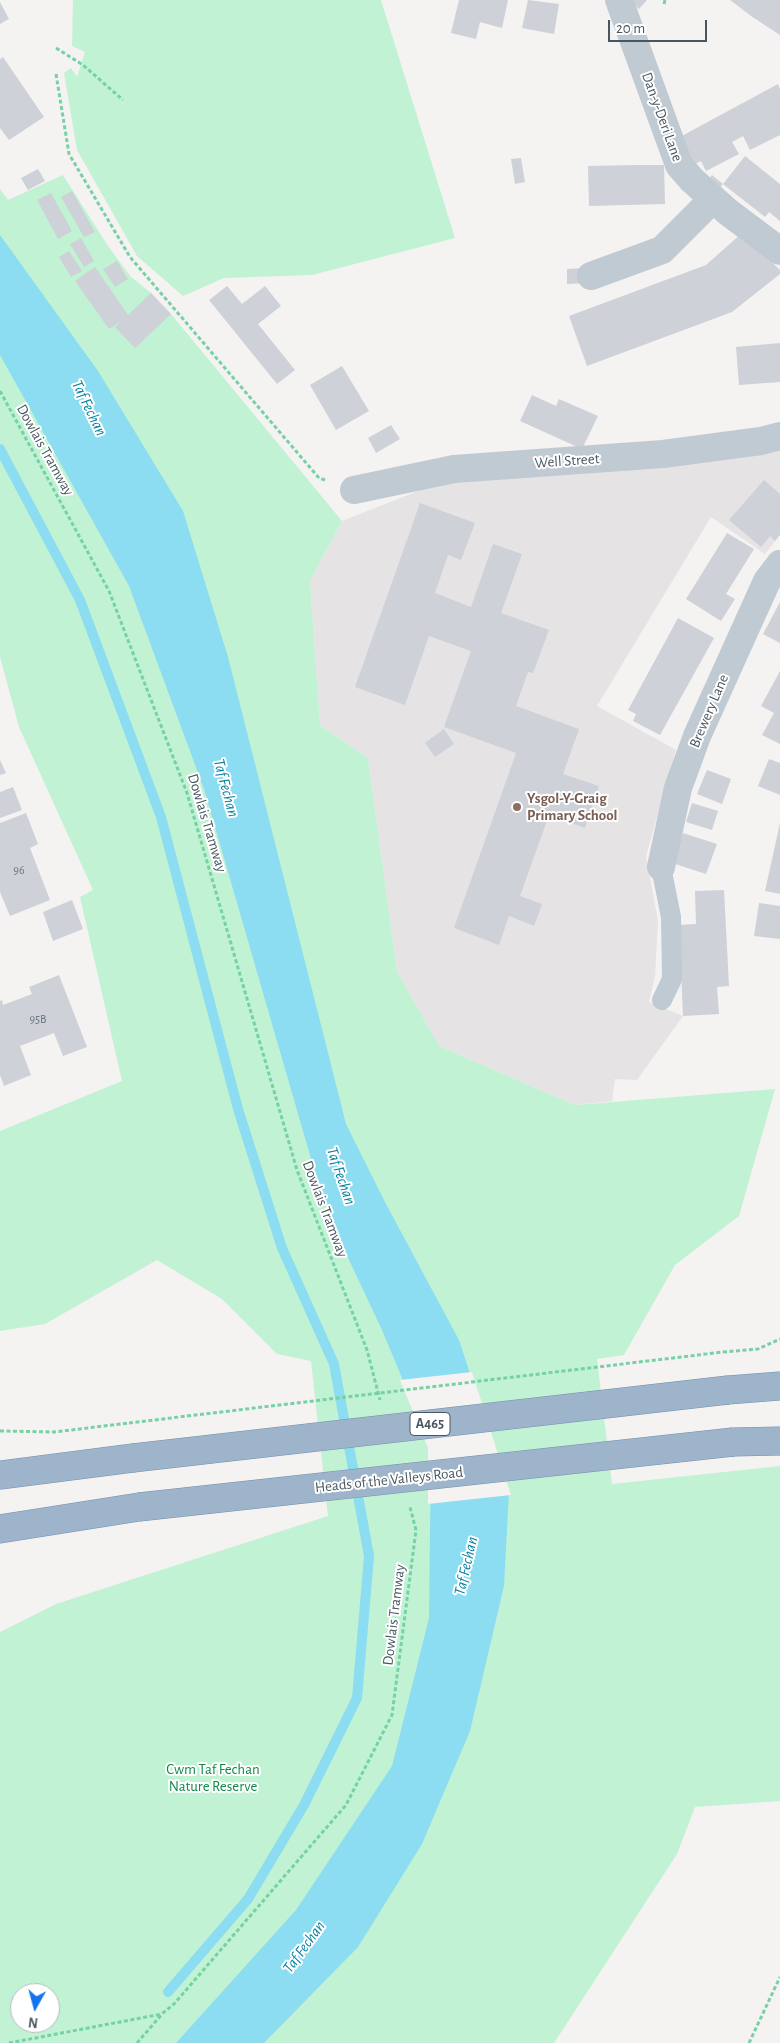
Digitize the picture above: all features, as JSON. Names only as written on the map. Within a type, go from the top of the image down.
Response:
[{"type":"highway","name":"A465","points":[[0,1475],[728,1390],[780,1386]]},
{"type":"highway","name":"Heads of the Valleys Road","points":[[0,1529],[139,1507],[734,1442],[780,1442]]},
{"type":"street","name":"Dan-y-Deri Lane","points":[[619,0],[679,165],[713,199],[780,251]]},
{"type":"street","points":[[591,276],[662,250],[713,199]]},
{"type":"street","name":"Well Street","points":[[354,490],[454,469],[663,454],[761,441],[780,436]]},
{"type":"street","name":"Brewery Lane","points":[[661,867],[678,788],[697,736],[767,581],[780,564]]},
{"type":"lane","points":[[661,867],[671,917],[672,980],[662,1000]]},
{"type":"path","points":[[56,48],[83,64],[124,100]]},
{"type":"path","points":[[56,74],[69,154],[130,257],[319,478],[354,490]]},
{"type":"path","name":"Dowlais Tramway","points":[[0,391],[109,591],[187,793],[297,1170],[367,1350],[382,1407]]},
{"type":"path","points":[[0,1431],[54,1432],[758,1349],[780,1339]]},
{"type":"path","name":"Dowlais Tramway","points":[[137,2043],[163,2013],[174,2004],[346,1805],[392,1716],[416,1530],[408,1502]]},
{"type":"path","points":[[749,2043],[780,1977]]},
{"type":"path","points":[[9,2043],[163,2013]]},
{"type":"shaded area","name":"Ysgol-Y-Graig Primary School","points":[[780,448],[780,535],[765,554],[711,517],[597,706],[676,750],[646,856],[658,921],[655,977],[649,1002],[683,1016],[637,1080],[615,1079],[612,1101],[575,1105],[439,1046],[397,971],[368,758],[320,725],[310,581],[342,521],[451,478]]},
{"type":"green space","points":[[73,0],[381,0],[455,238],[312,275],[224,278],[183,296],[137,256],[77,150],[64,73],[71,68],[77,77],[85,52],[72,46]]},
{"type":"green space","name":"Cwm Taf Fechan Nature Reserve","points":[[63,175],[108,246],[131,277],[151,293],[171,314],[342,521],[310,581],[320,725],[368,758],[397,971],[439,1046],[575,1105],[775,1089],[739,1216],[675,1265],[624,1355],[597,1359],[612,1484],[780,1466],[780,1801],[695,1807],[677,1854],[554,2043],[0,2043],[0,1632],[56,1604],[328,1516],[311,1361],[277,1354],[222,1299],[157,1260],[45,1324],[0,1331],[0,1131],[122,1081],[80,897],[93,890],[19,727],[0,657],[0,189],[8,200]]},
{"type":"water","name":"Taf Fechan","points":[[0,235],[98,371],[183,511],[228,657],[346,1124],[386,1204],[459,1340],[509,1492],[504,1586],[470,1731],[422,1844],[358,1947],[264,2043],[176,2043],[296,1910],[392,1766],[429,1618],[431,1447],[382,1330],[335,1230],[314,1169],[204,789],[129,586],[0,355]]},
{"type":"pier","points":[[472,1372],[511,1495],[428,1504],[428,1448],[400,1380]]},
{"type":"building","points":[[459,0],[508,0],[502,28],[480,22],[476,39],[451,33]]},
{"type":"building","points":[[528,0],[559,4],[554,34],[522,28]]},
{"type":"building","points":[[629,0],[647,0],[639,9]]},
{"type":"building","points":[[730,0],[780,0],[780,35],[751,16]]},
{"type":"building","points":[[0,2],[9,19],[0,24]]},
{"type":"building","points":[[3,57],[44,117],[9,140],[0,128],[0,59]]},
{"type":"building","points":[[778,84],[780,89],[780,135],[750,150],[743,136],[732,142],[739,154],[706,171],[701,161],[693,165],[678,138]]},
{"type":"building","points":[[745,156],[780,184],[780,221],[769,212],[765,217],[723,184]]},
{"type":"building","points":[[521,158],[525,182],[515,184],[511,159]]},
{"type":"building","points":[[664,165],[665,204],[589,206],[588,166]]},
{"type":"building","points":[[38,169],[45,181],[28,190],[21,178]]},
{"type":"building","points":[[712,175],[723,184],[716,193],[705,184]]},
{"type":"building","points":[[72,191],[95,232],[84,237],[61,197]]},
{"type":"building","points":[[51,193],[72,231],[58,239],[37,200]]},
{"type":"building","points":[[742,233],[780,270],[780,274],[732,312],[587,366],[569,316],[706,265]]},
{"type":"building","points":[[81,238],[94,261],[84,267],[70,244]]},
{"type":"building","points":[[69,251],[82,271],[71,277],[59,257]]},
{"type":"building","points":[[117,261],[128,279],[115,287],[103,269]]},
{"type":"building","points":[[95,267],[128,315],[151,293],[171,314],[135,348],[115,327],[123,320],[109,329],[75,281]]},
{"type":"building","points":[[586,268],[587,283],[567,284],[567,269]]},
{"type":"building","points":[[227,286],[242,304],[265,286],[281,306],[258,324],[295,370],[277,384],[209,300]]},
{"type":"building","points":[[780,343],[780,382],[739,385],[736,347]]},
{"type":"building","points":[[342,366],[369,411],[336,430],[310,385]]},
{"type":"building","points":[[532,395],[556,406],[559,399],[598,416],[582,449],[520,421]]},
{"type":"building","points":[[391,425],[400,439],[376,453],[368,438]]},
{"type":"building","points":[[764,480],[780,494],[780,535],[775,541],[770,536],[761,547],[729,520]]},
{"type":"building","points":[[420,503],[475,523],[461,560],[448,555],[435,593],[471,607],[493,544],[522,554],[501,613],[549,630],[533,673],[528,672],[516,706],[579,729],[563,774],[599,786],[585,828],[549,815],[520,896],[542,904],[534,926],[509,916],[499,945],[454,928],[516,753],[444,727],[471,651],[429,636],[405,705],[355,687]]},
{"type":"building","points":[[727,533],[754,549],[726,594],[735,599],[721,621],[686,599]]},
{"type":"building","points":[[780,602],[780,643],[763,634]]},
{"type":"building","points":[[678,618],[714,638],[660,735],[633,721],[636,714],[628,710]]},
{"type":"building","points":[[780,671],[780,744],[762,735],[774,713],[761,706]]},
{"type":"building","points":[[444,729],[454,744],[435,757],[425,743]]},
{"type":"building","points":[[769,759],[780,763],[780,795],[758,786]]},
{"type":"building","points":[[0,760],[6,773],[0,775]]},
{"type":"building","points":[[707,770],[731,779],[722,804],[697,794]]},
{"type":"building","points":[[13,787],[22,810],[0,818],[0,792]]},
{"type":"building","points":[[692,803],[718,811],[712,830],[686,822]]},
{"type":"building","points":[[26,813],[38,844],[30,848],[50,900],[10,916],[0,892],[0,823]]},
{"type":"building","points":[[780,823],[780,894],[765,891]]},
{"type":"building","points":[[683,833],[717,844],[706,874],[672,863]]},
{"type":"building","points":[[724,890],[729,986],[717,987],[719,1014],[683,1016],[679,925],[696,924],[695,891]]},
{"type":"building","points":[[72,900],[83,929],[53,941],[43,912]]},
{"type":"building","points":[[759,903],[780,906],[780,939],[754,936]]},
{"type":"building","points":[[59,975],[87,1047],[63,1056],[54,1033],[20,1046],[31,1075],[4,1086],[0,1075],[0,1001],[2,1000],[3,1005],[32,994],[29,987]]},
{"type":"waterway","points":[[0,449],[80,600],[161,817],[238,1109],[282,1248],[334,1364],[369,1556],[357,1698],[304,1805],[248,1899],[168,1992]]},
{"type":"place","name":"Ysgol-Y-Graig Primary School","points":[[517,807]]}]
